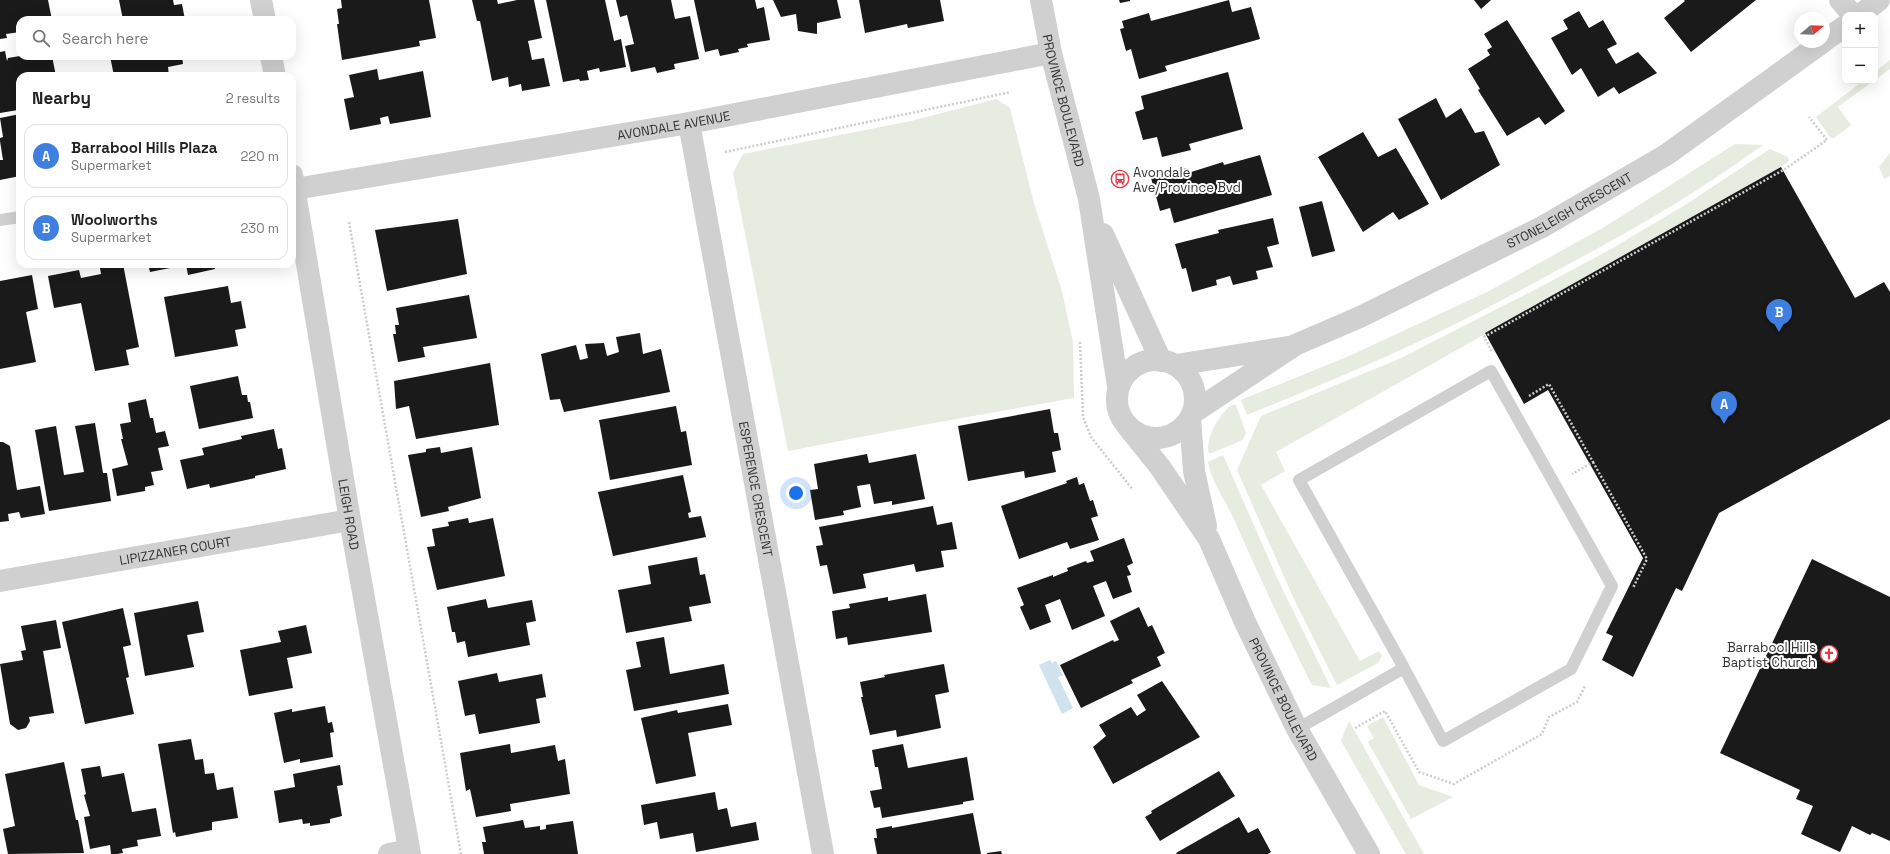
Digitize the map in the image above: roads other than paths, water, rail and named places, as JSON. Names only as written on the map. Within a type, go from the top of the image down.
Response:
[{"type":"street","points":[[261,0],[264,16]]},
{"type":"street","name":"PROVINCE BOULEVARD","points":[[1041,0],[1051,53],[1089,199],[1118,386],[1116,401],[1119,415],[1160,467],[1209,539],[1245,622],[1297,729],[1369,854]]},
{"type":"street","points":[[1840,0],[1850,12]]},
{"type":"street","points":[[1864,12],[1878,0]]},
{"type":"street","name":"STONELEIGH CRESCENT","points":[[1830,37],[1842,28]]},
{"type":"street","name":"STONELEIGH CRESCENT","points":[[1192,416],[1295,345],[1360,317],[1542,227],[1666,155],[1816,48]]},
{"type":"street","name":"AVONDALE AVENUE","points":[[296,182],[689,123],[1051,53]]},
{"type":"street","points":[[272,60],[274,72]]},
{"type":"street","name":"ESPERENCE CRESCENT","points":[[689,123],[824,854]]},
{"type":"street","name":"PROVINCE BOULEVARD","points":[[1089,199],[1109,250],[1169,363],[1186,374],[1194,386],[1196,399],[1192,416],[1194,471],[1209,539]]},
{"type":"street","name":"LEIGH ROAD","points":[[296,200],[350,520],[403,853]]},
{"type":"street","name":"STONELEIGH CRESCENT","points":[[1169,363],[1295,345]]},
{"type":"street","points":[[1118,386],[1126,373],[1138,364],[1152,360],[1169,363]]},
{"type":"street","points":[[1128,427],[1140,435],[1153,439],[1168,437],[1181,431],[1192,416]]},
{"type":"street","name":"LIPIZZANER COURT","points":[[0,581],[350,520]]},
{"type":"lane","points":[[0,220],[16,218]]},
{"type":"lane","points":[[1491,371],[1612,586],[1571,669],[1444,741],[1404,668],[1299,480],[1491,371]]},
{"type":"lane","points":[[1297,729],[1404,668]]},
{"type":"water","points":[[1050,660],[1052,663],[1056,661],[1063,675],[1058,677],[1073,708],[1062,714],[1039,665]]},
{"type":"place","name":"Avondale Ave/Province Bvd","points":[[1120,179]]},
{"type":"place","name":"Woolworths","points":[[1779,332]]},
{"type":"place","name":"Barrabool Hills Plaza","points":[[1724,424]]},
{"type":"place","name":"Barrabool Hills Baptist Church","points":[[1829,654]]}]
